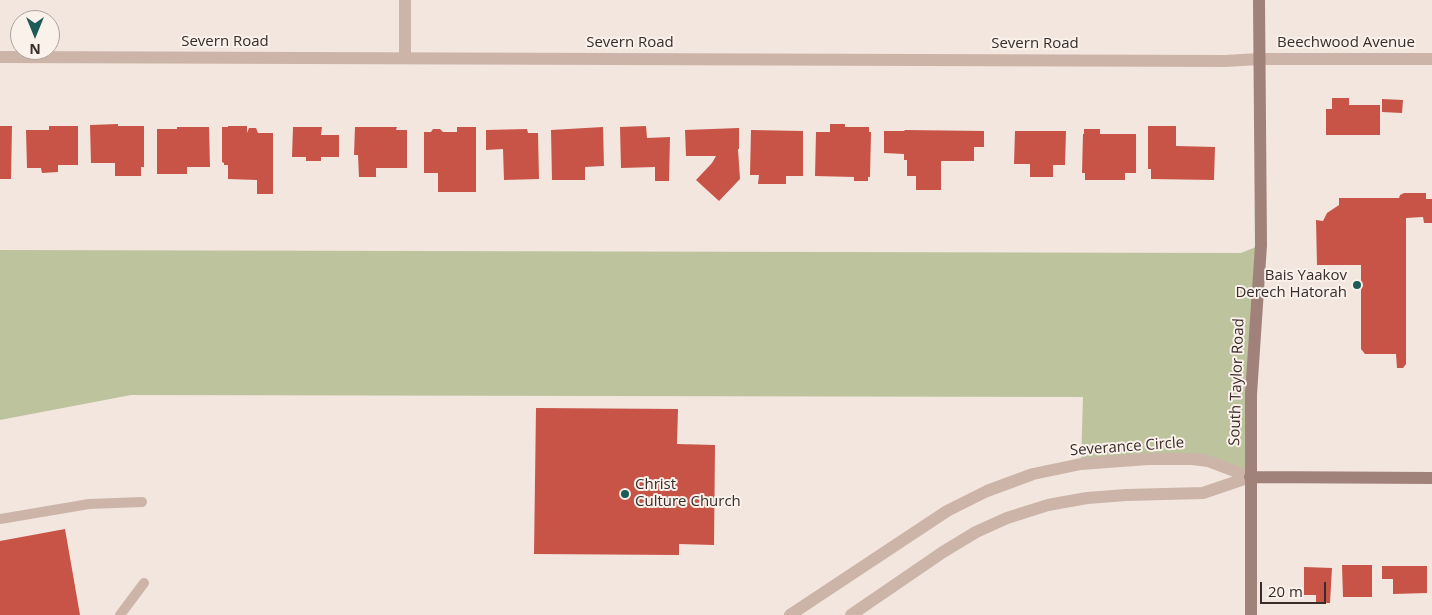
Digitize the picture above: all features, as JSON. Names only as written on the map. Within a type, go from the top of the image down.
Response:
[{"type":"main road","name":"South Taylor Road","points":[[1251,615],[1250,394],[1261,245],[1259,0]]},
{"type":"main road","points":[[1250,477],[1432,478]]},
{"type":"street","points":[[405,0],[405,58]]},
{"type":"street","name":"Severn Road","points":[[0,57],[1225,61],[1259,59]]},
{"type":"street","name":"Beechwood Avenue","points":[[1259,59],[1432,59]]},
{"type":"street","name":"Severance Circle","points":[[790,615],[947,511],[987,491],[1032,474],[1081,464],[1148,459],[1192,459],[1208,461],[1250,477]]},
{"type":"street","points":[[851,615],[943,552],[976,532],[1007,518],[1048,506],[1087,498],[1203,493],[1250,477]]},
{"type":"lane","points":[[0,519],[89,504],[142,502]]},
{"type":"lane","points":[[120,615],[144,583]]},
{"type":"green space","points":[[1261,245],[1250,477],[1208,461],[1081,464],[1083,397],[131,395],[0,420],[0,250],[1241,253]]},
{"type":"building","points":[[1332,98],[1349,98],[1349,105],[1380,105],[1380,135],[1326,135],[1326,109],[1332,109]]},
{"type":"building","points":[[1382,99],[1403,100],[1402,113],[1382,112]]},
{"type":"building","points":[[118,124],[118,126],[144,126],[144,167],[141,167],[141,176],[115,176],[115,163],[91,163],[90,125]]},
{"type":"building","points":[[830,124],[845,124],[845,127],[869,127],[869,132],[871,132],[870,177],[868,177],[868,181],[854,181],[854,177],[815,176],[816,132],[830,132]]},
{"type":"building","points":[[0,126],[12,126],[11,179],[0,179]]},
{"type":"building","points":[[49,126],[78,126],[78,165],[58,165],[58,172],[42,173],[41,168],[27,168],[26,130],[49,130]]},
{"type":"building","points":[[247,126],[247,133],[249,128],[256,128],[258,133],[273,133],[273,194],[257,194],[257,180],[228,179],[228,165],[224,165],[222,162],[222,127]]},
{"type":"building","points":[[646,126],[647,138],[670,137],[669,181],[655,181],[655,167],[621,168],[620,127]]},
{"type":"building","points":[[1148,126],[1176,126],[1176,146],[1215,147],[1214,180],[1151,179],[1151,169],[1148,169]]},
{"type":"building","points":[[177,127],[209,127],[210,167],[187,167],[187,174],[157,174],[157,129],[177,129]]},
{"type":"building","points":[[293,127],[322,127],[321,135],[339,135],[339,157],[321,157],[321,161],[306,161],[306,157],[292,157]]},
{"type":"building","points":[[355,127],[397,127],[396,130],[407,130],[407,168],[376,168],[376,177],[359,177],[358,155],[354,155]]},
{"type":"building","points":[[457,127],[476,127],[476,192],[438,192],[438,173],[424,173],[424,132],[440,129],[443,132],[457,132]]},
{"type":"building","points":[[603,127],[604,166],[585,167],[585,180],[552,180],[551,130]]},
{"type":"building","points":[[739,128],[740,179],[719,201],[696,180],[716,156],[686,156],[685,130]]},
{"type":"building","points":[[527,129],[528,133],[538,133],[539,179],[504,180],[503,149],[486,150],[486,130]]},
{"type":"building","points":[[1084,129],[1100,129],[1100,134],[1136,134],[1136,173],[1125,173],[1125,180],[1085,180],[1085,173],[1082,173]]},
{"type":"building","points":[[751,130],[803,131],[803,176],[786,176],[786,184],[758,184],[759,175],[750,175]]},
{"type":"building","points":[[884,131],[984,131],[984,147],[974,147],[974,161],[941,161],[941,190],[916,190],[916,176],[907,176],[907,160],[904,160],[904,154],[884,153]]},
{"type":"building","points":[[1015,131],[1066,131],[1065,165],[1053,165],[1053,177],[1030,177],[1030,164],[1014,164]]},
{"type":"building","points":[[1404,193],[1426,193],[1426,199],[1432,199],[1432,223],[1424,223],[1423,217],[1406,218],[1406,364],[1403,368],[1397,368],[1396,354],[1365,354],[1361,349],[1361,265],[1317,265],[1316,220],[1323,221],[1327,213],[1339,205],[1339,198],[1399,198]]},
{"type":"building","name":"Christ Culture Church","points":[[536,408],[678,409],[677,444],[715,445],[714,545],[679,544],[679,555],[534,554]]},
{"type":"building","points":[[65,529],[80,615],[0,615],[0,541]]},
{"type":"building","points":[[1342,565],[1372,565],[1372,597],[1343,597]]},
{"type":"building","points":[[1382,566],[1427,566],[1427,593],[1393,594],[1393,579],[1382,579]]},
{"type":"building","points":[[1304,567],[1332,568],[1330,603],[1316,603],[1316,595],[1304,595]]},
{"type":"place","name":"Bais Yaakov Derech Hatorah","points":[[1357,285]]},
{"type":"place","name":"Christ Culture Church","points":[[625,494]]}]
